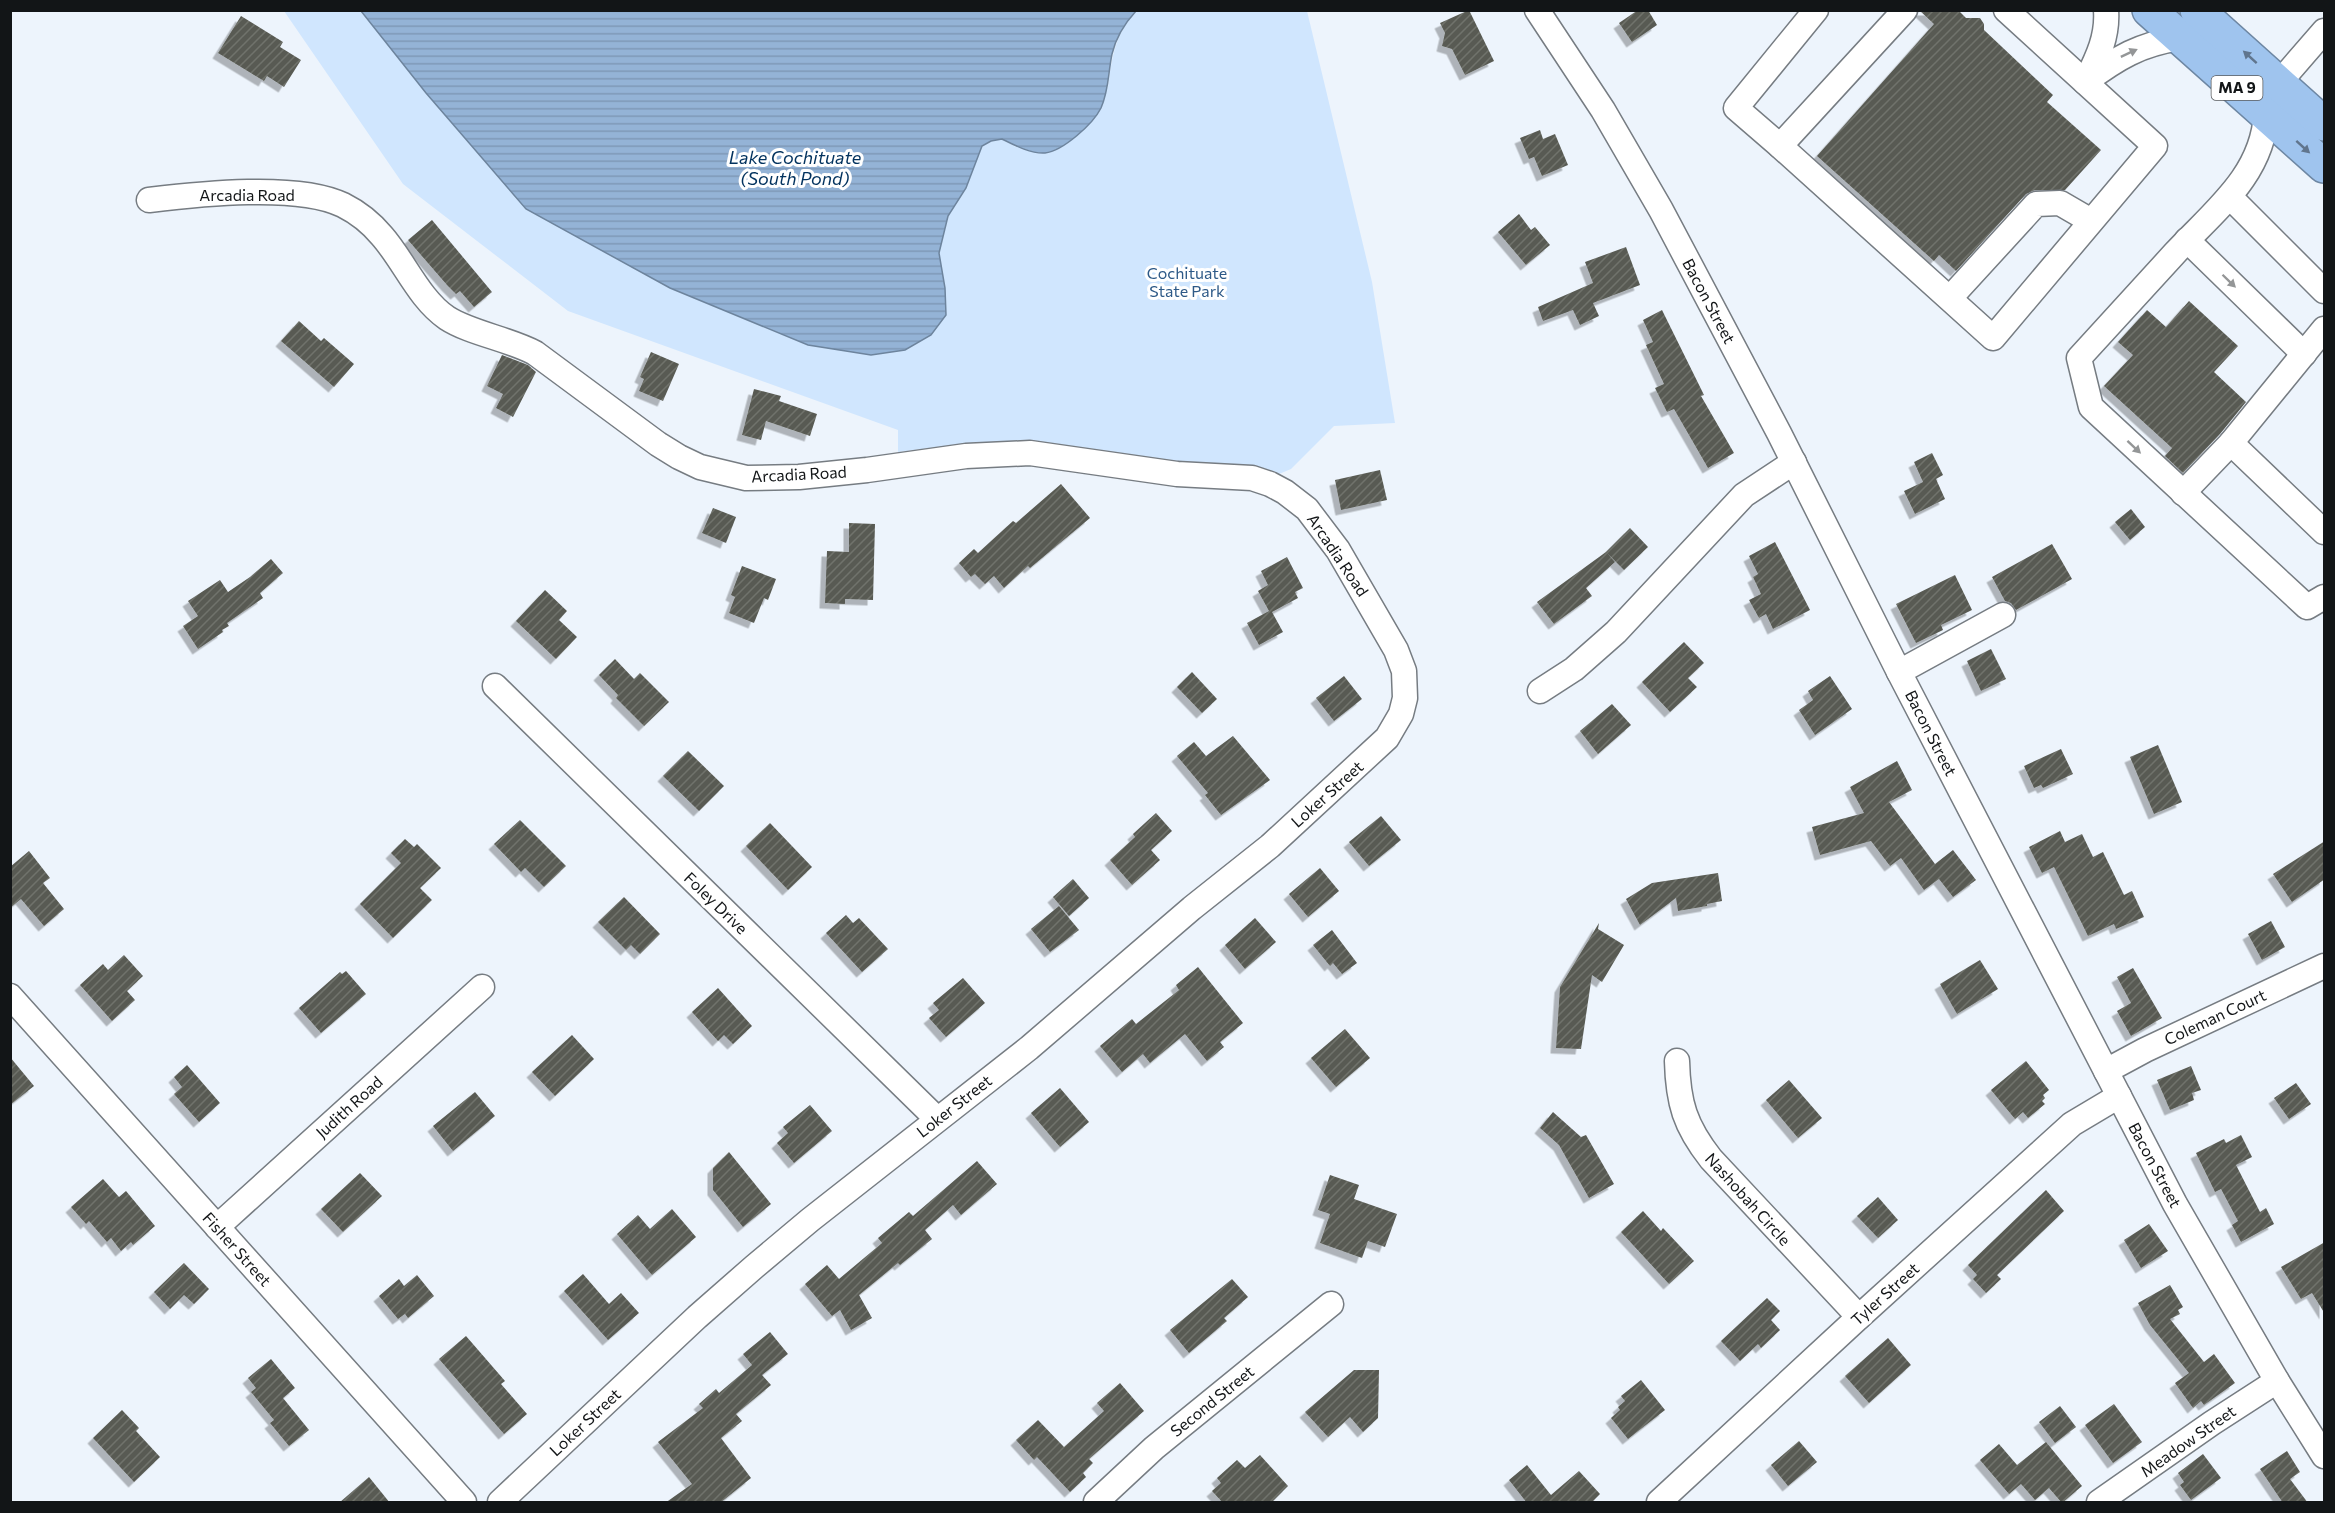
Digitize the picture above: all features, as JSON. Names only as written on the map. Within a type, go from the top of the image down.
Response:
[{"type":"highway","name":"MA 9","points":[[2149,10],[2325,166]]},
{"type":"highway","name":"MA 9","points":[[2197,11],[2325,124]]},
{"type":"street","name":"Bacon Street","points":[[1537,10],[1603,110],[1643,177],[1794,462],[1899,672],[2197,1244],[2277,1381],[2325,1456]]},
{"type":"street","points":[[1816,10],[1736,108],[1993,338],[2155,147],[2006,10]]},
{"type":"street","points":[[1780,146],[1905,10]]},
{"type":"street","points":[[2085,82],[2102,48],[2106,10]]},
{"type":"street","points":[[2279,83],[2325,31]]},
{"type":"street","points":[[2085,82],[2132,51],[2155,43],[2181,38]]},
{"type":"street","points":[[2266,114],[2264,135],[2258,152],[2230,198],[2187,240],[2079,358],[2091,407],[2307,608],[2325,597]]},
{"type":"street","name":"Arcadia Road","points":[[149,200],[205,194],[278,193],[316,197],[342,204],[380,233],[420,289],[447,318],[519,344],[535,353],[672,453],[700,467],[722,473],[769,479],[867,470],[966,456],[1029,453],[1177,474],[1252,478],[1270,484],[1307,509],[1338,550],[1396,650],[1405,680],[1404,708]]},
{"type":"street","points":[[2230,198],[2325,291]]},
{"type":"street","points":[[1950,298],[2036,204],[2060,203],[2091,221]]},
{"type":"street","points":[[2187,240],[2304,354]]},
{"type":"street","points":[[2183,493],[2231,443],[2325,329]]},
{"type":"street","points":[[2231,443],[2325,532]]},
{"type":"street","points":[[1540,691],[1574,669],[1616,632],[1744,495],[1794,462]]},
{"type":"street","points":[[1899,672],[2003,615]]},
{"type":"street","name":"Foley Drive","points":[[495,686],[937,1119]]},
{"type":"street","name":"Loker Street","points":[[500,1503],[726,1292],[810,1220],[1029,1048],[1192,908],[1270,846],[1379,746],[1398,723],[1404,708]]},
{"type":"street","name":"Coleman Court","points":[[2106,1071],[2145,1050],[2325,966]]},
{"type":"street","name":"Judith Road","points":[[217,1227],[482,987]]},
{"type":"street","name":"Fisher Street","points":[[10,996],[464,1503]]},
{"type":"street","name":"Nashobah Circle","points":[[1677,1061],[1678,1090],[1684,1116],[1695,1140],[1711,1160],[1859,1317]]},
{"type":"street","name":"Tyler Street","points":[[1659,1503],[1859,1317],[2072,1124],[2119,1096]]},
{"type":"street","name":"Second Street","points":[[1096,1503],[1154,1448],[1331,1304]]},
{"type":"street","name":"Meadow Street","points":[[2099,1503],[2212,1423],[2277,1381]]},
{"type":"green space","name":"Cochituate State Park","points":[[284,11],[361,11],[426,93],[526,209],[670,288],[742,318],[871,355],[905,350],[931,335],[945,288],[939,253],[948,216],[966,188],[982,146],[1002,139],[1016,147],[1108,87],[1119,37],[1136,11],[1307,11],[1372,282],[1395,423],[1334,426],[1291,469],[1279,474],[1259,469],[1142,458],[1058,444],[1030,442],[965,444],[898,452],[898,430],[568,311],[403,184]]},
{"type":"water","name":"Lake Cochituate (South Pond)","points":[[361,11],[1136,11],[1128,20],[1116,42],[1101,108],[1077,136],[1045,153],[1028,151],[1002,139],[982,146],[966,188],[948,216],[939,253],[945,288],[946,315],[931,335],[905,350],[871,355],[808,345],[670,288],[526,209],[426,93]]},
{"type":"building","points":[[1469,10],[1494,61],[1465,75],[1452,49],[1442,46],[1445,33],[1440,23]]},
{"type":"building","points":[[1638,10],[1648,10],[1657,25],[1632,42],[1619,23]]},
{"type":"building","points":[[1919,10],[1958,10],[1966,18],[1980,18],[1984,24],[1984,30],[2053,95],[2047,102],[2101,150],[2065,190],[2035,190],[2026,194],[1956,271],[1939,255],[1934,261],[1817,156],[1934,24]]},
{"type":"building","points":[[241,16],[283,42],[280,47],[301,60],[284,87],[267,76],[264,81],[218,53]]},
{"type":"building","points":[[1540,130],[1543,139],[1555,134],[1568,165],[1542,176],[1534,157],[1529,159],[1520,138]]},
{"type":"building","points":[[1519,214],[1531,230],[1535,227],[1550,245],[1526,265],[1498,232]]},
{"type":"building","points":[[432,220],[492,292],[474,307],[460,291],[456,294],[447,285],[408,240]]},
{"type":"building","points":[[1626,247],[1640,285],[1593,303],[1599,316],[1580,325],[1573,310],[1543,321],[1538,307],[1593,283],[1585,262]]},
{"type":"building","points":[[2189,301],[2238,346],[2214,372],[2246,402],[2183,473],[2165,456],[2172,448],[2104,386],[2133,355],[2118,342],[2147,310],[2166,327]]},
{"type":"building","points":[[1662,310],[1704,395],[1701,396],[1734,453],[1708,468],[1674,409],[1667,412],[1655,388],[1664,384],[1646,345],[1653,342],[1643,320]]},
{"type":"building","points":[[299,321],[321,341],[324,338],[354,364],[334,387],[281,341]]},
{"type":"building","points":[[651,352],[679,364],[663,401],[639,391],[644,379],[640,377]]},
{"type":"building","points":[[502,355],[528,365],[536,372],[513,417],[496,408],[503,394],[487,386]]},
{"type":"building","points":[[754,389],[781,396],[779,401],[817,414],[810,436],[766,421],[761,440],[742,435]]},
{"type":"building","points":[[1932,453],[1943,475],[1936,479],[1945,499],[1915,514],[1904,491],[1923,482],[1914,462]]},
{"type":"building","points":[[1380,470],[1387,500],[1341,510],[1335,480]]},
{"type":"building","points":[[1061,484],[1090,518],[1030,568],[1028,566],[1004,588],[994,576],[985,584],[975,574],[971,577],[959,563],[974,549],[978,553],[1013,521],[1016,523]]},
{"type":"building","points":[[713,508],[736,517],[726,543],[702,533]]},
{"type":"building","points":[[2131,509],[2145,527],[2130,540],[2115,522]]},
{"type":"building","points":[[849,523],[875,524],[873,600],[845,599],[845,604],[825,603],[827,551],[849,552]]},
{"type":"building","points":[[1630,528],[1648,547],[1624,570],[1607,553],[1615,562],[1586,588],[1592,596],[1554,624],[1537,602],[1606,552]]},
{"type":"building","points":[[1775,542],[1810,610],[1773,629],[1766,614],[1759,618],[1749,600],[1761,594],[1753,577],[1758,574],[1749,556]]},
{"type":"building","points":[[2052,544],[2072,579],[2016,610],[2011,603],[2005,601],[1992,577]]},
{"type":"building","points":[[1287,557],[1303,588],[1295,592],[1298,598],[1272,612],[1283,632],[1259,645],[1247,623],[1269,611],[1258,591],[1268,585],[1261,571]]},
{"type":"building","points":[[271,559],[283,573],[260,593],[263,598],[227,623],[229,626],[222,630],[223,632],[198,649],[183,626],[198,616],[188,601],[220,580],[228,592]]},
{"type":"building","points":[[742,566],[776,579],[768,600],[764,598],[754,623],[729,613],[735,597],[731,595]]},
{"type":"building","points":[[1955,575],[1972,610],[1941,625],[1943,630],[1916,643],[1896,604]]},
{"type":"building","points":[[545,590],[567,611],[559,620],[577,637],[556,659],[516,621]]},
{"type":"building","points":[[1684,642],[1704,663],[1688,678],[1697,687],[1670,712],[1642,682]]},
{"type":"building","points":[[1991,649],[2006,679],[1981,691],[1967,661]]},
{"type":"building","points":[[615,659],[634,679],[640,673],[669,702],[644,726],[616,698],[618,695],[599,675]]},
{"type":"building","points":[[1192,672],[1217,699],[1202,713],[1177,687]]},
{"type":"building","points":[[1344,676],[1362,699],[1334,721],[1316,698]]},
{"type":"building","points":[[1830,676],[1852,709],[1815,735],[1799,710],[1813,700],[1808,691]]},
{"type":"building","points":[[1612,704],[1631,725],[1598,754],[1580,731]]},
{"type":"building","points":[[1233,736],[1270,780],[1221,815],[1205,795],[1208,793],[1177,756],[1194,742],[1206,756]]},
{"type":"building","points":[[2158,745],[2182,802],[2154,814],[2130,757]]},
{"type":"building","points":[[2061,749],[2073,774],[2043,788],[2041,785],[2034,788],[2024,766]]},
{"type":"building","points":[[688,751],[724,786],[699,811],[663,776]]},
{"type":"building","points":[[1897,761],[1912,790],[1889,802],[1935,864],[1953,850],[1976,880],[1953,897],[1939,879],[1924,890],[1901,858],[1890,866],[1871,841],[1820,855],[1812,827],[1864,813],[1850,787]]},
{"type":"building","points":[[1156,813],[1172,831],[1151,850],[1160,860],[1132,885],[1110,860]]},
{"type":"building","points":[[1381,816],[1401,840],[1369,866],[1349,842]]},
{"type":"building","points":[[520,820],[566,866],[544,887],[525,868],[521,872],[494,844]]},
{"type":"building","points":[[770,823],[812,867],[788,890],[746,846]]},
{"type":"building","points":[[2060,831],[2065,842],[2082,834],[2093,857],[2103,852],[2124,895],[2132,891],[2144,917],[2116,929],[2114,924],[2088,936],[2054,867],[2042,873],[2029,847]]},
{"type":"building","points":[[405,839],[414,847],[417,844],[441,868],[420,888],[432,900],[393,938],[360,904],[401,863],[391,853]]},
{"type":"building","points":[[2325,841],[2325,879],[2292,902],[2273,874]]},
{"type":"building","points":[[29,851],[50,878],[43,883],[64,909],[44,926],[21,899],[10,908],[10,867]]},
{"type":"building","points":[[1320,868],[1339,891],[1308,917],[1289,894]]},
{"type":"building","points":[[1718,873],[1722,901],[1678,911],[1676,898],[1640,925],[1626,899],[1652,883]]},
{"type":"building","points":[[1073,879],[1089,898],[1069,916],[1053,897]]},
{"type":"building","points":[[624,897],[660,934],[640,954],[631,945],[626,950],[598,922]]},
{"type":"building","points":[[1059,906],[1079,930],[1050,952],[1031,929]]},
{"type":"building","points":[[846,915],[853,923],[859,918],[888,949],[862,972],[826,933]]},
{"type":"building","points":[[1255,918],[1276,942],[1245,969],[1225,945]]},
{"type":"building","points":[[2271,921],[2285,947],[2262,960],[2248,934]]},
{"type":"building","points":[[1599,923],[1598,929],[1624,945],[1602,982],[1592,975],[1581,1049],[1556,1048],[1560,987]]},
{"type":"building","points":[[1332,930],[1357,963],[1342,974],[1333,963],[1330,966],[1313,945]]},
{"type":"building","points":[[124,955],[143,976],[127,991],[135,1000],[112,1021],[80,985],[103,964],[108,970]]},
{"type":"building","points":[[1980,960],[1998,989],[1957,1014],[1940,984]]},
{"type":"building","points":[[1198,967],[1243,1023],[1220,1042],[1224,1047],[1207,1061],[1185,1034],[1150,1063],[1143,1054],[1122,1072],[1100,1046],[1132,1019],[1136,1024],[1179,990],[1176,985]]},
{"type":"building","points":[[2133,968],[2162,1018],[2131,1036],[2117,1011],[2131,1003],[2117,977]]},
{"type":"building","points":[[346,971],[366,994],[321,1033],[299,1008],[340,972],[342,974]]},
{"type":"building","points":[[963,978],[985,1003],[946,1037],[929,1018],[939,1010],[933,1003]]},
{"type":"building","points":[[718,988],[752,1026],[733,1044],[724,1035],[718,1041],[692,1012]]},
{"type":"building","points":[[1345,1029],[1370,1058],[1336,1087],[1311,1058]]},
{"type":"building","points":[[572,1035],[594,1059],[555,1096],[532,1072]]},
{"type":"building","points":[[10,1057],[34,1086],[10,1105]]},
{"type":"building","points":[[2026,1061],[2049,1090],[2043,1095],[2045,1098],[2042,1101],[2045,1104],[2028,1118],[2023,1112],[2015,1119],[1991,1090]]},
{"type":"building","points":[[187,1065],[220,1103],[199,1122],[174,1094],[182,1087],[174,1077]]},
{"type":"building","points":[[2191,1066],[2201,1090],[2192,1093],[2194,1100],[2170,1110],[2157,1080]]},
{"type":"building","points":[[1789,1080],[1822,1118],[1798,1138],[1766,1100]]},
{"type":"building","points":[[2296,1083],[2311,1104],[2289,1119],[2274,1098]]},
{"type":"building","points":[[1060,1088],[1089,1122],[1060,1147],[1031,1113]]},
{"type":"building","points":[[475,1092],[495,1116],[453,1151],[433,1126]]},
{"type":"building","points":[[810,1105],[832,1131],[794,1163],[777,1143],[788,1133],[783,1127]]},
{"type":"building","points":[[1553,1112],[1581,1137],[1586,1135],[1614,1184],[1589,1198],[1559,1145],[1540,1128]]},
{"type":"building","points":[[2241,1135],[2252,1157],[2236,1165],[2260,1212],[2266,1208],[2274,1224],[2241,1242],[2232,1225],[2238,1221],[2221,1189],[2215,1192],[2196,1153],[2224,1139],[2226,1143]]},
{"type":"building","points":[[729,1152],[771,1204],[743,1227],[713,1190],[713,1168]]},
{"type":"building","points":[[977,1161],[997,1184],[961,1215],[953,1205],[925,1230],[932,1239],[859,1295],[872,1318],[851,1330],[840,1310],[832,1316],[805,1284],[827,1265],[839,1279],[882,1243],[878,1238],[909,1212],[913,1216]]},
{"type":"building","points":[[360,1173],[382,1196],[343,1232],[321,1209]]},
{"type":"building","points":[[1330,1175],[1359,1185],[1354,1199],[1397,1214],[1385,1247],[1368,1241],[1362,1258],[1320,1243],[1330,1214],[1318,1210]]},
{"type":"building","points":[[103,1179],[119,1197],[126,1191],[155,1226],[133,1245],[131,1242],[121,1251],[111,1238],[107,1242],[89,1221],[86,1224],[71,1207]]},
{"type":"building","points":[[2046,1190],[2064,1211],[1997,1275],[2001,1279],[1986,1293],[1973,1279],[1977,1275],[1968,1265]]},
{"type":"building","points":[[1878,1197],[1898,1220],[1878,1238],[1857,1216]]},
{"type":"building","points":[[672,1209],[696,1237],[652,1275],[617,1234],[638,1215],[650,1229]]},
{"type":"building","points":[[1643,1211],[1661,1231],[1663,1228],[1694,1261],[1669,1284],[1621,1232]]},
{"type":"building","points":[[2149,1224],[2168,1251],[2141,1268],[2124,1240]]},
{"type":"building","points":[[2325,1242],[2325,1314],[2312,1293],[2301,1299],[2281,1267]]},
{"type":"building","points":[[184,1263],[209,1289],[194,1304],[184,1295],[170,1309],[154,1292]]},
{"type":"building","points":[[583,1274],[609,1304],[621,1293],[639,1313],[608,1340],[564,1291]]},
{"type":"building","points":[[417,1275],[434,1296],[408,1318],[405,1314],[398,1319],[379,1296],[399,1279],[404,1286]]},
{"type":"building","points":[[1232,1279],[1248,1297],[1224,1318],[1227,1321],[1189,1353],[1170,1330]]},
{"type":"building","points":[[2170,1285],[2183,1307],[2178,1310],[2180,1314],[2170,1319],[2204,1362],[2214,1354],[2235,1383],[2204,1405],[2201,1401],[2193,1408],[2175,1383],[2189,1373],[2150,1325],[2138,1303]]},
{"type":"building","points":[[1767,1298],[1780,1311],[1771,1320],[1780,1330],[1761,1348],[1758,1344],[1740,1361],[1721,1341]]},
{"type":"building","points":[[770,1332],[788,1354],[762,1375],[771,1385],[736,1414],[742,1421],[721,1438],[751,1478],[720,1503],[665,1503],[692,1484],[658,1442],[703,1408],[699,1404],[716,1389],[719,1393],[752,1365],[743,1354]]},
{"type":"building","points":[[466,1336],[505,1381],[501,1384],[527,1414],[504,1434],[439,1359]]},
{"type":"building","points":[[1888,1338],[1911,1365],[1869,1403],[1845,1376]]},
{"type":"building","points":[[271,1359],[295,1388],[283,1398],[309,1430],[289,1446],[270,1423],[274,1420],[251,1392],[256,1388],[248,1378]]},
{"type":"building","points":[[1354,1370],[1379,1370],[1378,1418],[1363,1432],[1350,1417],[1328,1437],[1305,1412]]},
{"type":"building","points":[[1641,1380],[1665,1410],[1628,1439],[1611,1418],[1620,1410],[1618,1407],[1625,1401],[1621,1396]]},
{"type":"building","points":[[1120,1383],[1144,1411],[1089,1459],[1093,1463],[1083,1473],[1086,1477],[1070,1492],[1037,1457],[1034,1460],[1016,1440],[1038,1420],[1064,1447],[1104,1411],[1097,1403]]},
{"type":"building","points":[[2114,1404],[2142,1442],[2113,1463],[2085,1425]]},
{"type":"building","points":[[2060,1406],[2076,1427],[2055,1443],[2039,1422]]},
{"type":"building","points":[[122,1410],[139,1428],[136,1431],[160,1457],[134,1482],[93,1438]]},
{"type":"building","points":[[1799,1441],[1817,1462],[1788,1486],[1771,1465]]},
{"type":"building","points":[[2046,1442],[2082,1486],[2062,1503],[2049,1488],[2035,1500],[2021,1484],[2009,1494],[1980,1460],[1999,1444],[2017,1465]]},
{"type":"building","points":[[2287,1451],[2300,1472],[2290,1479],[2308,1503],[2283,1503],[2260,1469]]},
{"type":"building","points":[[2203,1454],[2221,1478],[2191,1500],[2180,1485],[2184,1482],[2178,1473]]},
{"type":"building","points":[[1260,1455],[1288,1486],[1271,1503],[1223,1503],[1212,1491],[1221,1483],[1217,1478],[1237,1460],[1245,1468]]},
{"type":"building","points":[[1527,1465],[1551,1495],[1579,1471],[1600,1494],[1591,1503],[1527,1503],[1509,1480]]},
{"type":"building","points":[[369,1477],[390,1503],[339,1503]]}]
